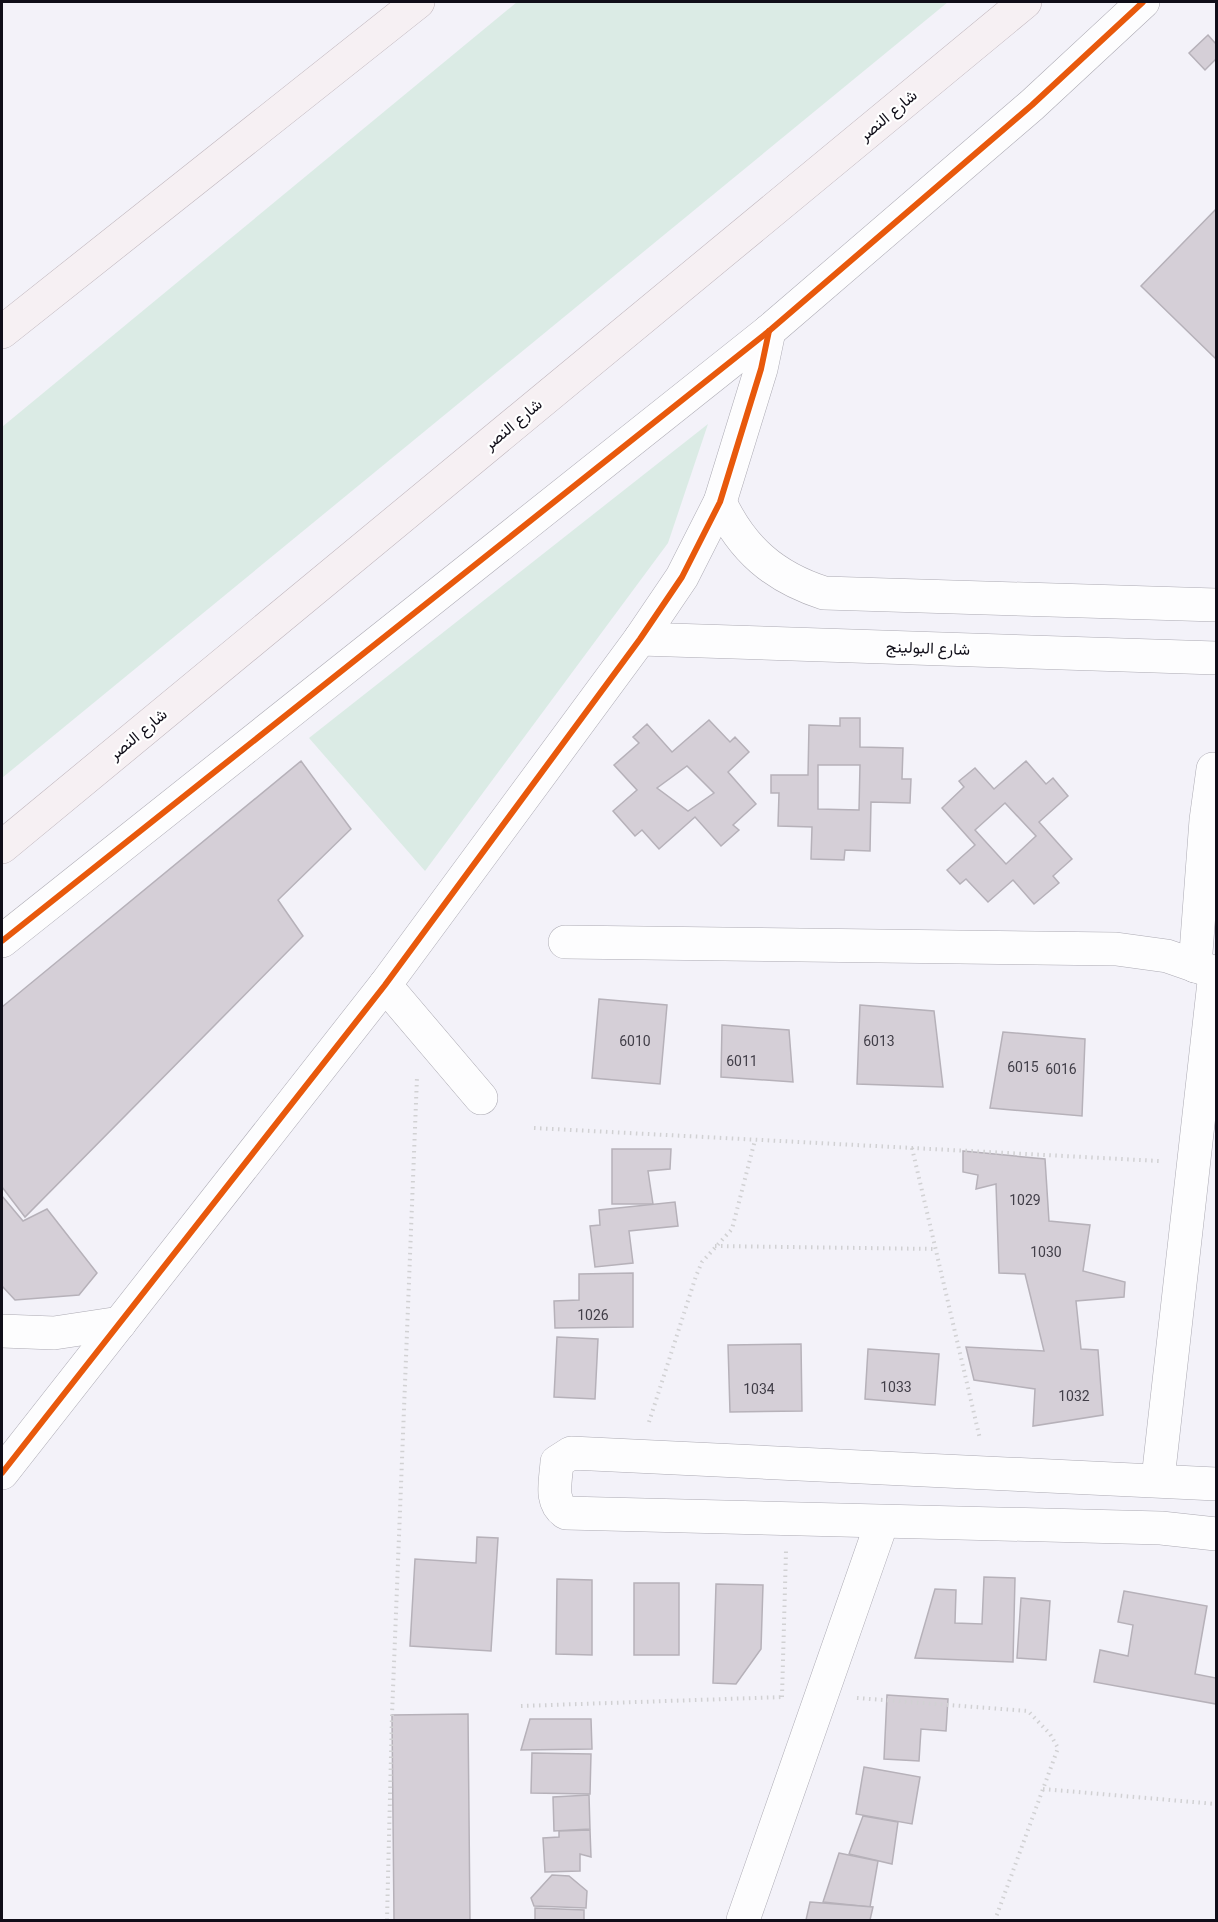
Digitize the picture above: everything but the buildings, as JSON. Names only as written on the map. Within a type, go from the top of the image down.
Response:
[{"type":"main road","points":[[2,332],[418,2]]},
{"type":"main road","name":"شارع النصر","points":[[2,853],[1024,2]]},
{"type":"street","points":[[2,941],[769,331],[1032,105],[1143,2]]},
{"type":"street","points":[[2,1473],[385,985],[640,639],[681,577],[720,502],[755,391],[769,331]]},
{"type":"street","points":[[720,502],[731,526],[747,547],[767,566],[794,582],[824,593],[1216,605]]},
{"type":"street","name":"شارع البولينج","points":[[640,639],[1216,658]]},
{"type":"street","points":[[1158,1479],[1193,1163],[1209,970],[1206,820],[1213,769]]},
{"type":"street","points":[[565,942],[1116,949],[1167,956],[1209,970]]},
{"type":"street","points":[[385,985],[481,1098]]},
{"type":"street","points":[[2,1331],[54,1333],[120,1323]]},
{"type":"street","points":[[1216,1484],[1158,1479],[571,1454],[562,1457],[557,1462],[556,1502],[566,1513],[1161,1528],[1216,1534]]},
{"type":"street","points":[[743,1920],[882,1522]]},
{"type":"path","points":[[387,1920],[392,1715],[419,1025]]},
{"type":"path","points":[[534,1128],[1193,1163]]},
{"type":"path","points":[[638,1457],[696,1275],[702,1262],[732,1229],[754,1140]]},
{"type":"path","points":[[912,1148],[988,1472]]},
{"type":"path","points":[[715,1246],[936,1250]]},
{"type":"path","points":[[782,1697],[787,1520]]},
{"type":"path","points":[[521,1706],[820,1696],[1028,1711],[1050,1734],[1058,1748],[995,1920]]},
{"type":"path","points":[[1043,1789],[1216,1804]]},
{"type":"shaded area","points":[[517,2],[948,2],[2,778],[2,427]]},
{"type":"shaded area","points":[[708,424],[668,543],[425,871],[309,738]]},
{"type":"cycle path","points":[[2,941],[769,331],[1032,105],[1143,2]]},
{"type":"cycle path","points":[[2,1473],[385,985],[640,639],[682,577],[720,502],[761,369],[769,331]]}]
